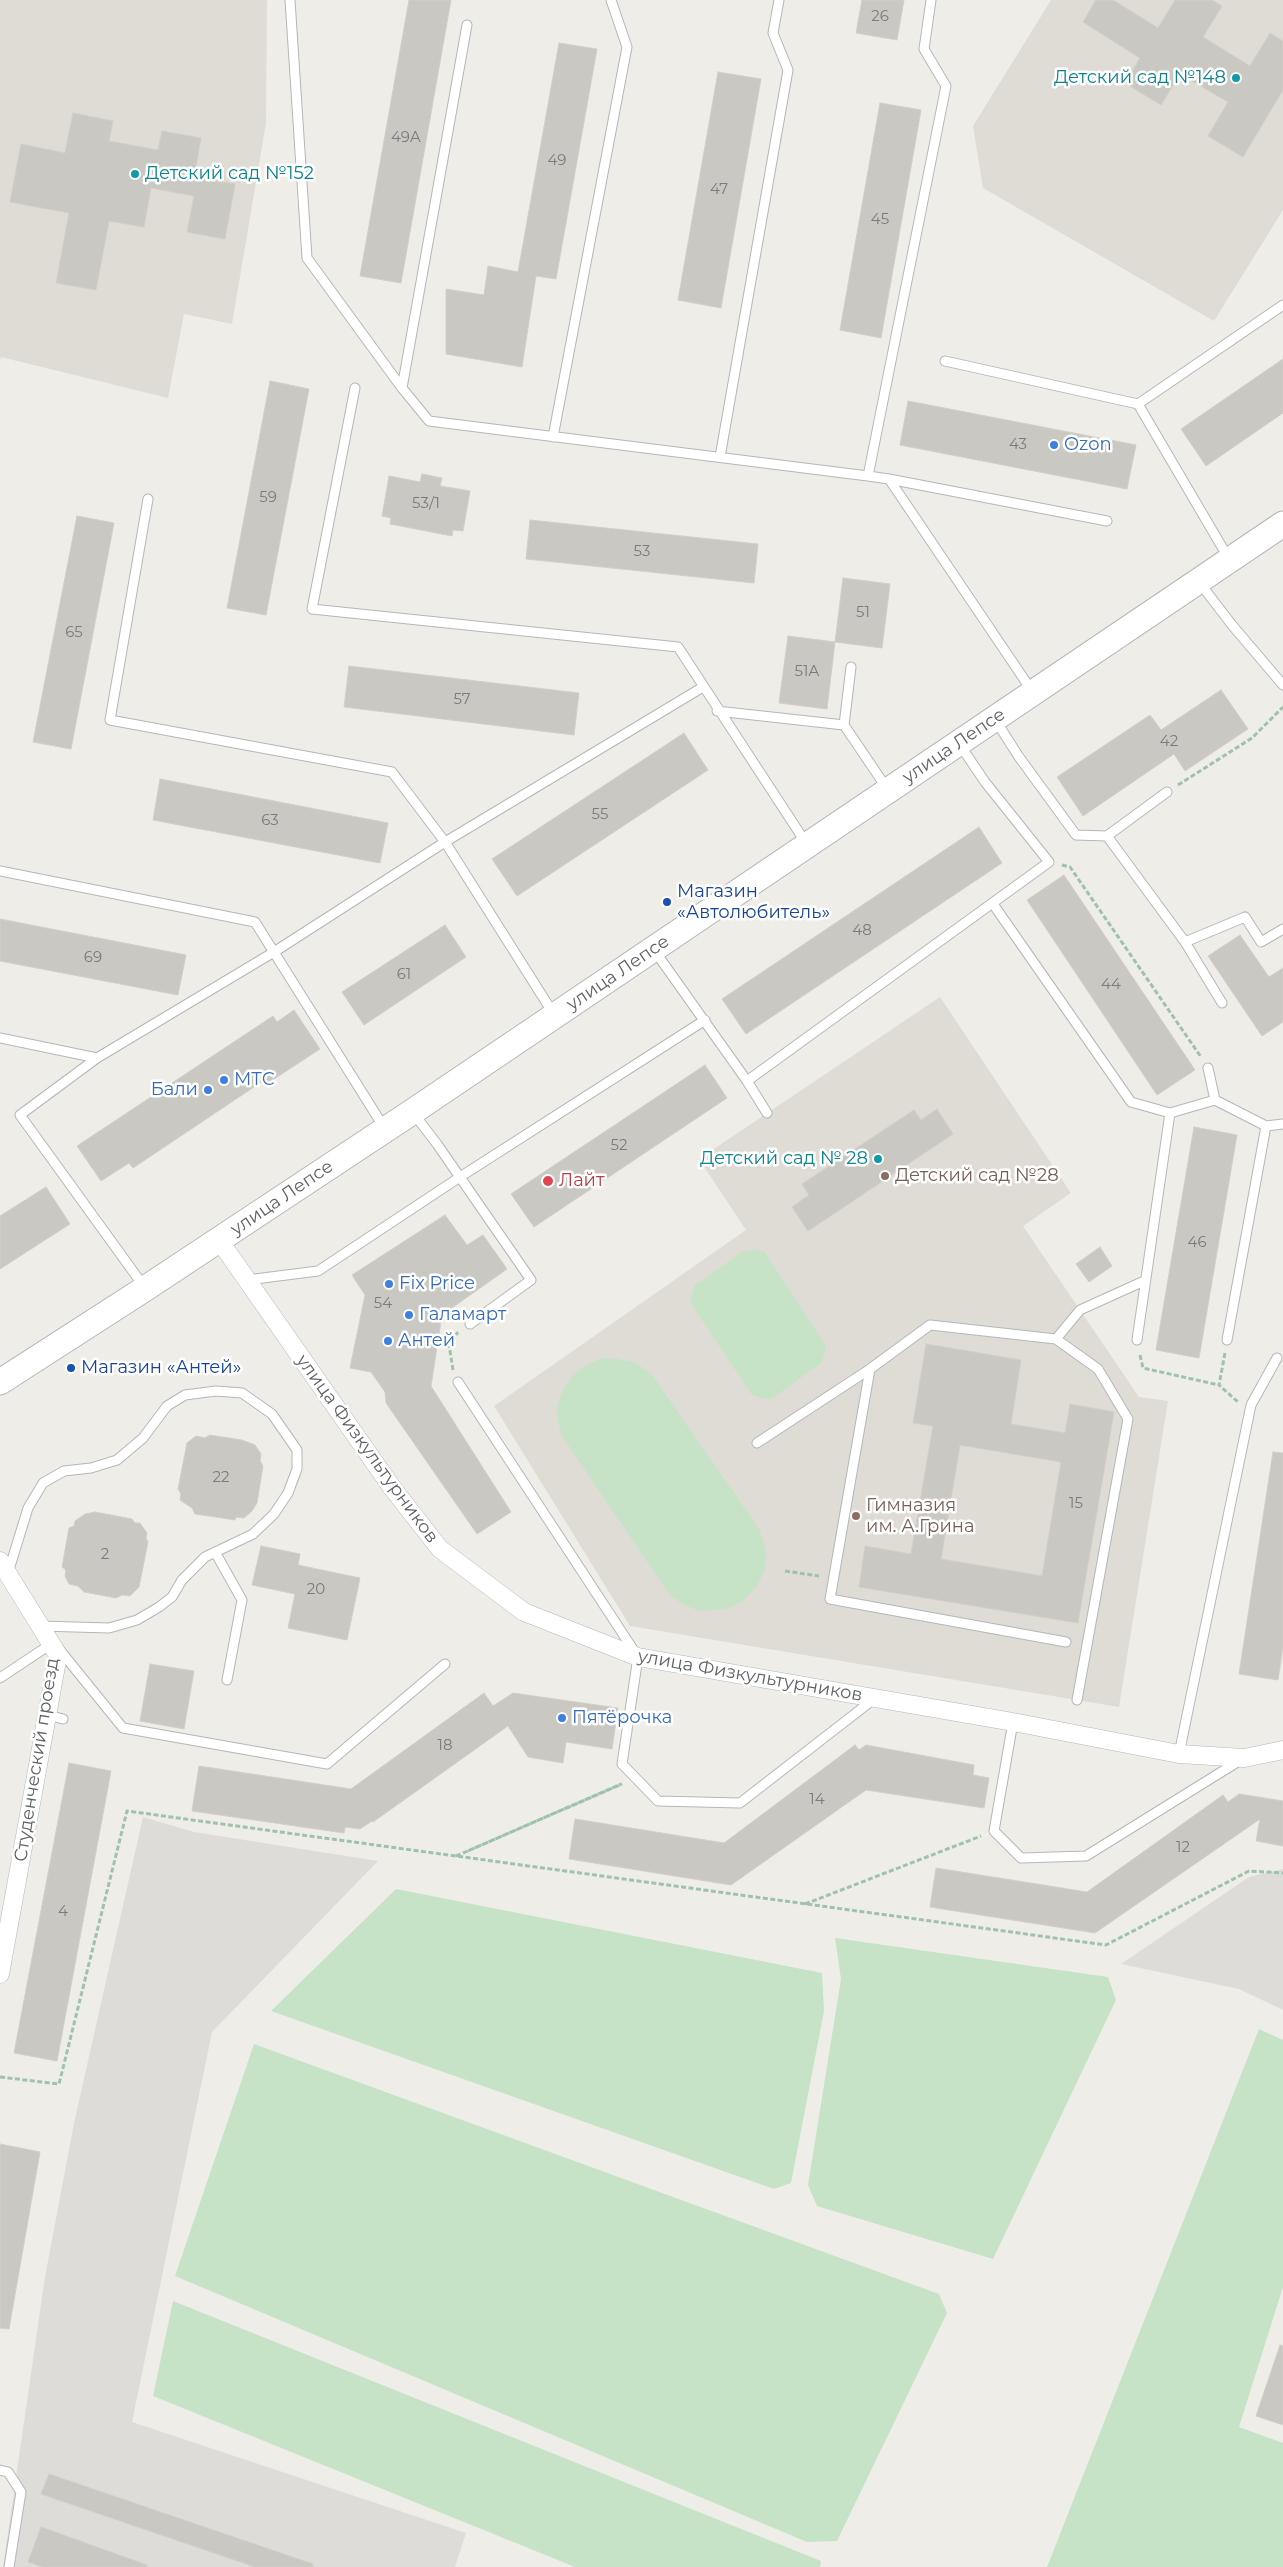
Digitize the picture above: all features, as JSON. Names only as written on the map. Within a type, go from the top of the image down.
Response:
[{"type":"main road","name":"улица Лепсе","points":[[4,1377],[146,1288],[412,1112],[1283,524]]},
{"type":"street","name":"улица Физкультурников","points":[[219,1240],[393,1489],[440,1548],[524,1612],[638,1657],[1013,1722],[1179,1754],[1244,1758],[1283,1750]]},
{"type":"street","name":"Студенческий проезд","points":[[0,1974],[55,1717],[58,1655],[4,1567]]},
{"type":"lane","points":[[290,0],[307,258],[428,421],[889,479],[1107,521]]},
{"type":"lane","points":[[553,437],[626,47],[611,0]]},
{"type":"lane","points":[[720,457],[788,70],[773,34],[779,0]]},
{"type":"lane","points":[[868,476],[946,86],[924,49],[932,0]]},
{"type":"lane","points":[[402,388],[467,25]]},
{"type":"lane","points":[[945,361],[1138,404],[1283,305]]},
{"type":"lane","points":[[355,388],[312,610],[678,648],[807,844]]},
{"type":"lane","points":[[1138,404],[1230,560]]},
{"type":"lane","points":[[889,479],[1032,692]]},
{"type":"lane","points":[[148,499],[110,720],[392,772],[444,842],[555,1016]]},
{"type":"lane","points":[[1198,581],[1232,625],[1283,685]]},
{"type":"lane","points":[[851,667],[844,725],[888,790]]},
{"type":"lane","points":[[146,1288],[20,1115],[97,1058],[274,952],[444,842],[703,687]]},
{"type":"lane","points":[[718,711],[844,725]]},
{"type":"lane","points":[[995,718],[1019,757],[1076,835],[1107,836],[1167,792]]},
{"type":"lane","points":[[747,1081],[1049,862],[985,782],[958,743]]},
{"type":"lane","points":[[1107,836],[1184,942],[1222,1003]]},
{"type":"lane","points":[[0,871],[255,922],[385,1129]]},
{"type":"lane","points":[[993,904],[1131,1102],[1170,1113],[1214,1100],[1266,1126],[1283,1124]]},
{"type":"lane","points":[[1184,942],[1245,917],[1261,942],[1283,929]]},
{"type":"lane","points":[[653,949],[705,1020],[767,1113]]},
{"type":"lane","points":[[247,1280],[318,1271],[460,1177],[705,1020]]},
{"type":"lane","points":[[0,1038],[97,1058]]},
{"type":"lane","points":[[1208,1068],[1214,1100]]},
{"type":"lane","points":[[412,1112],[460,1177],[531,1280],[470,1324]]},
{"type":"lane","points":[[1137,1340],[1144,1281],[1170,1113]]},
{"type":"lane","points":[[1227,1340],[1266,1126]]},
{"type":"lane","points":[[1056,1339],[1080,1310],[1144,1281]]},
{"type":"lane","points":[[758,1442],[870,1370],[930,1325],[1056,1339],[1098,1369],[1128,1419],[1077,1700]]},
{"type":"lane","points":[[1179,1754],[1251,1405],[1277,1358]]},
{"type":"lane","points":[[870,1370],[830,1598],[1066,1642]]},
{"type":"lane","points":[[458,1382],[638,1657],[622,1764],[658,1801],[740,1803],[874,1698]]},
{"type":"lane","points":[[4,1567],[28,1508],[43,1483],[64,1471],[91,1468],[117,1460],[144,1438],[167,1406],[184,1396],[216,1391],[242,1393],[272,1414],[297,1450],[297,1469],[288,1494],[274,1514],[252,1534],[214,1552],[195,1566],[172,1597],[137,1620],[109,1628],[40,1626]]},
{"type":"lane","points":[[214,1552],[242,1600],[227,1680]]},
{"type":"lane","points":[[40,1626],[123,1728],[327,1764],[444,1664]]},
{"type":"lane","points":[[0,1678],[52,1644]]},
{"type":"lane","points":[[1013,1722],[994,1831],[1021,1858],[1086,1856],[1244,1758]]},
{"type":"lane","points":[[0,2470],[8,2472],[21,2492],[9,2567]]},
{"type":"path","points":[[1167,792],[1252,738],[1283,707]]},
{"type":"path","points":[[1049,862],[1070,867],[1208,1068]]},
{"type":"path","points":[[450,1363],[449,1344],[459,1331]]},
{"type":"path","points":[[1137,1340],[1142,1368],[1219,1385],[1235,1402]]},
{"type":"path","points":[[1219,1385],[1227,1340]]},
{"type":"path","points":[[785,1571],[833,1578]]},
{"type":"path","points":[[468,1851],[636,1778]]},
{"type":"path","points":[[456,1856],[636,1778]]},
{"type":"path","points":[[0,2077],[59,2084],[126,1812],[1106,1945],[1249,1871],[1283,1873]]},
{"type":"path","points":[[805,1904],[994,1831]]},
{"type":"shaded area","points":[[0,0],[267,0],[266,123],[232,324],[184,314],[168,398],[1,357],[0,361]]},
{"type":"shaded area","points":[[1051,0],[1283,0],[1283,210],[1214,321],[983,188],[973,126]]},
{"type":"shaded area","name":"Гимназия им. А.Грина","points":[[940,997],[1071,1193],[1023,1226],[1139,1397],[1168,1401],[1119,1707],[630,1626],[494,1406],[746,1230],[699,1159]]},
{"type":"shaded area","points":[[143,1817],[194,1832],[378,1861],[212,2032],[132,2422],[466,2533],[455,2567],[3,2567],[45,2277],[74,2123]]},
{"type":"shaded area","points":[[1283,1869],[1283,2010],[1239,1989],[1121,1964],[1249,1877]]},
{"type":"green space","points":[[758,1250],[765,1253],[826,1346],[822,1362],[773,1398],[766,1399],[752,1395],[690,1302],[694,1286],[743,1251]]},
{"type":"green space","points":[[614,1358],[636,1363],[652,1375],[759,1529],[764,1543],[766,1558],[764,1572],[756,1587],[742,1602],[727,1609],[699,1611],[679,1602],[669,1594],[562,1436],[557,1408],[562,1392],[573,1375],[600,1359]]},
{"type":"green space","points":[[396,1889],[822,1973],[824,2011],[791,2183],[774,2189],[271,2011]]},
{"type":"green space","points":[[835,1938],[1108,1977],[1116,2000],[993,2259],[817,2206],[808,2185],[841,1979]]},
{"type":"green space","points":[[1259,2029],[1283,2040],[1283,2287],[1239,2427],[1283,2443],[1283,2567],[1047,2567]]},
{"type":"green space","points":[[254,2044],[939,2294],[947,2313],[837,2541],[807,2542],[175,2276]]},
{"type":"green space","points":[[173,2301],[821,2561],[820,2567],[575,2567],[153,2396]]},
{"type":"building","points":[[409,0],[451,0],[401,283],[360,276]]},
{"type":"building","points":[[862,0],[904,0],[897,40],[856,33]]},
{"type":"building","name":"Детский сад №148","points":[[1096,0],[1113,0],[1158,28],[1175,0],[1212,0],[1222,6],[1203,37],[1250,66],[1270,33],[1283,41],[1283,90],[1243,157],[1208,136],[1228,102],[1180,74],[1161,105],[1125,83],[1140,58],[1083,22]]},
{"type":"building","points":[[559,43],[597,49],[556,279],[536,276],[522,367],[446,354],[446,289],[484,295],[488,266],[518,272]]},
{"type":"building","points":[[718,72],[761,79],[721,308],[678,300]]},
{"type":"building","points":[[880,103],[921,110],[881,338],[840,330]]},
{"type":"building","name":"Детский сад №152","points":[[73,113],[113,121],[109,141],[158,150],[162,131],[201,138],[194,177],[235,184],[225,239],[187,232],[194,196],[151,188],[144,227],[109,221],[96,290],[56,283],[69,213],[10,202],[21,144],[65,153]]},
{"type":"building","points":[[1283,359],[1283,413],[1206,466],[1181,429]]},
{"type":"building","points":[[270,381],[309,389],[266,615],[227,608]]},
{"type":"building","points":[[908,401],[1136,445],[1127,489],[900,445]]},
{"type":"building","points":[[422,474],[442,478],[440,486],[470,491],[463,531],[453,530],[452,536],[390,524],[391,518],[382,516],[389,476],[420,482]]},
{"type":"building","points":[[77,516],[114,523],[71,749],[33,742]]},
{"type":"building","points":[[530,520],[758,544],[754,583],[526,559]]},
{"type":"building","points":[[843,578],[890,584],[882,648],[835,642]]},
{"type":"building","points":[[788,636],[835,642],[827,709],[779,703]]},
{"type":"building","points":[[349,666],[579,693],[574,735],[344,707]]},
{"type":"building","points":[[1221,690],[1248,729],[1185,771],[1174,754],[1083,816],[1057,777],[1150,715],[1161,730]]},
{"type":"building","points":[[684,733],[708,770],[517,896],[492,859]]},
{"type":"building","points":[[160,779],[388,823],[380,863],[153,820]]},
{"type":"building","points":[[979,827],[1002,863],[746,1034],[722,999]]},
{"type":"building","points":[[1064,875],[1195,1070],[1157,1095],[1027,900]]},
{"type":"building","points":[[0,919],[186,955],[178,995],[0,961]]},
{"type":"building","points":[[445,925],[466,957],[364,1025],[342,992]]},
{"type":"building","points":[[1240,935],[1269,977],[1283,968],[1283,1022],[1262,1036],[1208,956]]},
{"type":"building","points":[[294,1010],[320,1049],[265,1085],[263,1081],[133,1168],[129,1163],[101,1181],[77,1146],[273,1016],[277,1022]]},
{"type":"building","points":[[705,1065],[727,1098],[534,1227],[511,1194]]},
{"type":"building","name":"Детский сад № 28","points":[[937,1109],[953,1134],[808,1231],[792,1207],[809,1195],[802,1184],[914,1110],[921,1120]]},
{"type":"building","points":[[1194,1127],[1237,1135],[1199,1358],[1156,1350]]},
{"type":"building","points":[[46,1187],[70,1224],[0,1269],[0,1216]]},
{"type":"building","points":[[445,1215],[467,1245],[483,1235],[507,1269],[442,1315],[431,1386],[511,1512],[477,1534],[386,1403],[385,1392],[371,1372],[350,1368],[365,1295],[352,1275]]},
{"type":"building","points":[[1100,1247],[1112,1266],[1089,1282],[1076,1264]]},
{"type":"building","points":[[926,1344],[1021,1360],[1011,1424],[1065,1433],[1070,1404],[1114,1412],[1078,1623],[859,1587],[865,1546],[911,1554],[933,1426],[913,1423]],"holes":[[[960,1445],[1061,1462],[1042,1576],[941,1559]]]},
{"type":"building","points":[[210,1435],[242,1440],[255,1445],[261,1454],[260,1461],[263,1466],[257,1503],[244,1518],[236,1517],[235,1520],[195,1514],[192,1508],[180,1500],[181,1494],[178,1489],[187,1443],[196,1436],[205,1438]]},
{"type":"building","points":[[1273,1452],[1283,1453],[1283,1647],[1278,1680],[1239,1674]]},
{"type":"building","points":[[95,1512],[132,1519],[135,1523],[140,1523],[147,1533],[146,1538],[148,1542],[139,1587],[130,1596],[122,1595],[116,1598],[84,1592],[78,1586],[69,1584],[65,1576],[66,1570],[62,1567],[69,1528],[74,1526],[75,1521],[85,1514]]},
{"type":"building","points":[[261,1546],[300,1554],[298,1565],[360,1578],[347,1640],[288,1628],[295,1594],[252,1585]]},
{"type":"building","points":[[150,1664],[194,1671],[184,1729],[140,1721]]},
{"type":"building","points":[[484,1693],[493,1706],[513,1693],[618,1708],[612,1749],[566,1742],[563,1763],[528,1757],[508,1726],[373,1822],[360,1829],[345,1827],[344,1833],[192,1811],[199,1766],[351,1789]]},
{"type":"building","points":[[855,1745],[859,1750],[866,1745],[974,1765],[973,1775],[989,1778],[984,1808],[866,1790],[731,1885],[569,1859],[575,1819],[724,1843]]},
{"type":"building","points":[[69,1763],[111,1771],[57,2061],[14,2053]]},
{"type":"building","points":[[1239,1794],[1283,1801],[1283,1846],[1256,1841],[1260,1819],[1095,1933],[930,1907],[936,1868],[1087,1892],[1223,1795],[1228,1802]]},
{"type":"building","points":[[0,2144],[40,2152],[9,2329],[0,2328]]},
{"type":"building","points":[[1280,2345],[1283,2346],[1283,2425],[1256,2416]]},
{"type":"building","points":[[49,2474],[313,2564],[313,2567],[255,2567],[41,2494]]},
{"type":"building","points":[[41,2527],[147,2565],[147,2567],[43,2567],[28,2562]]},
{"type":"place","name":"Детский сад №148","points":[[1236,78]]},
{"type":"place","name":"Детский сад №152","points":[[135,174]]},
{"type":"place","name":"Ozon","points":[[1054,445]]},
{"type":"place","name":"Магазин «Автолюбитель»","points":[[667,902]]},
{"type":"place","name":"МТС","points":[[224,1080]]},
{"type":"place","name":"Бали","points":[[208,1090]]},
{"type":"place","name":"Детский сад № 28","points":[[878,1159]]},
{"type":"place","name":"Детский сад №28","points":[[885,1176]]},
{"type":"place","name":"Лайт","points":[[548,1181]]},
{"type":"place","name":"Fix Price","points":[[389,1284]]},
{"type":"place","name":"Галамарт","points":[[409,1315]]},
{"type":"place","name":"Антей","points":[[388,1341]]},
{"type":"place","name":"Магазин «Антей»","points":[[71,1368]]},
{"type":"place","name":"Гимназия им. А.Грина","points":[[856,1516]]},
{"type":"place","name":"Пятёрочка","points":[[562,1718]]}]
